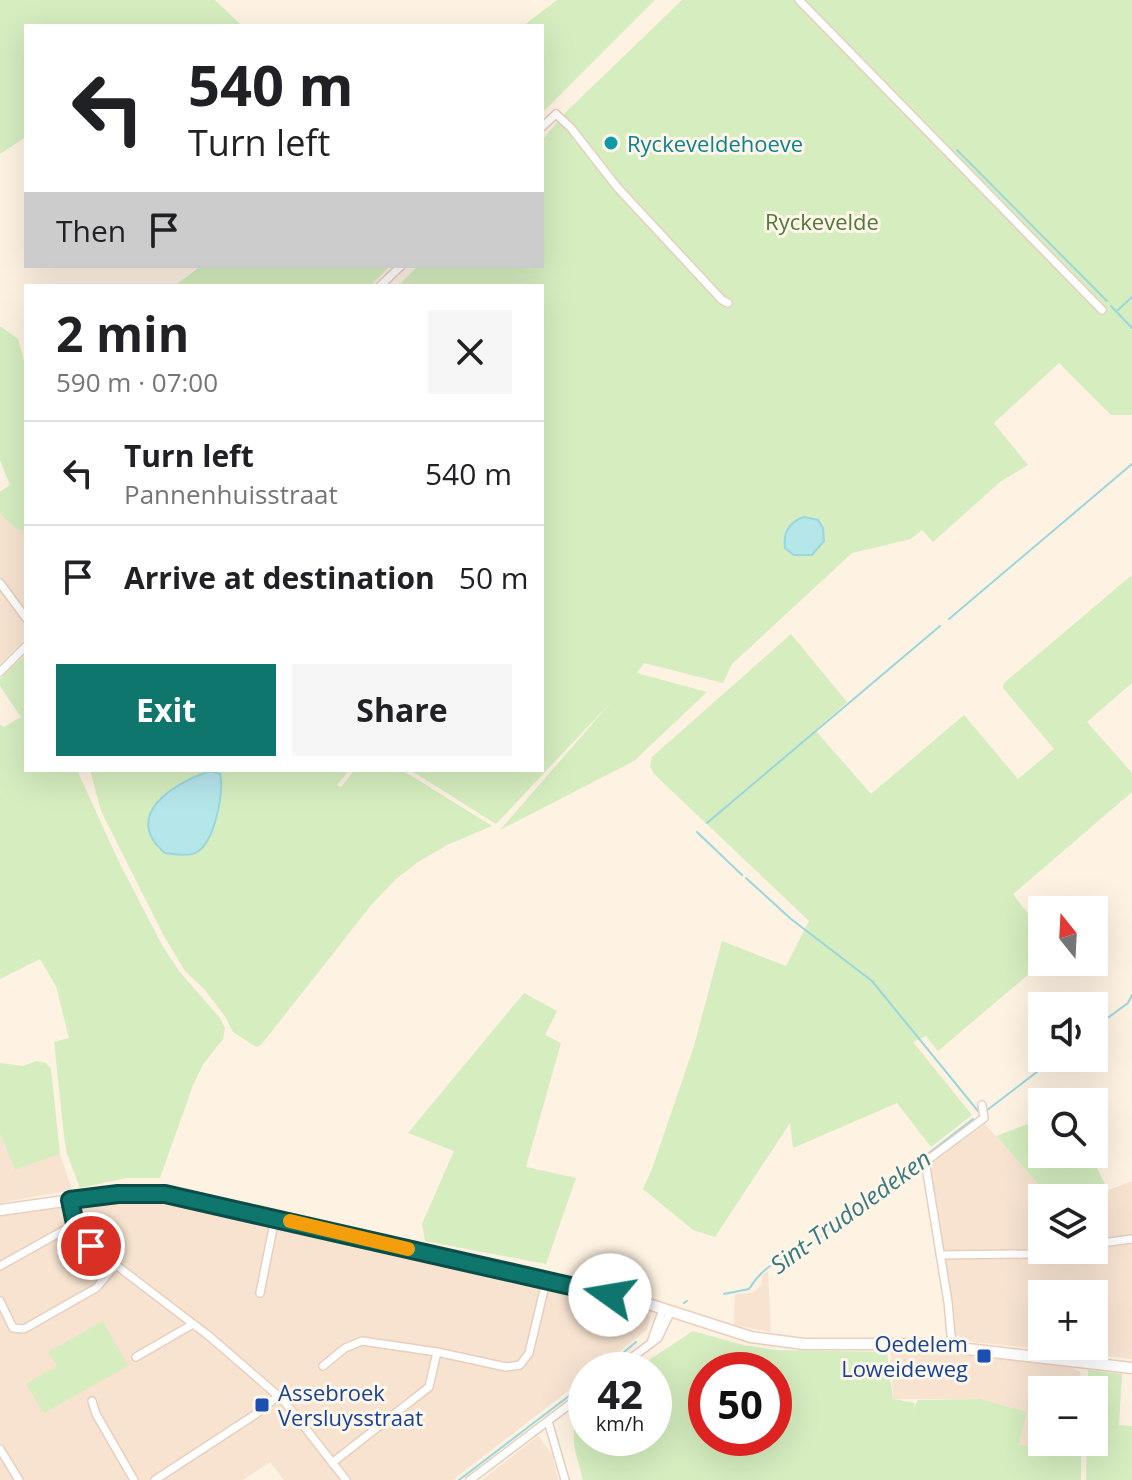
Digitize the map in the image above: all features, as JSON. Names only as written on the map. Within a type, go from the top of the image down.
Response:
[{"type":"main road","points":[[0,1210],[118,1194],[165,1194],[667,1310],[734,1333],[771,1341],[952,1346],[1132,1368]]},
{"type":"street","points":[[799,0],[1102,310]]},
{"type":"street","points":[[544,125],[556,114],[571,128],[617,187],[728,303]]},
{"type":"street","points":[[382,284],[399,268]]},
{"type":"street","points":[[0,583],[24,615]]},
{"type":"street","points":[[0,672],[24,648]]},
{"type":"street","points":[[952,1346],[926,1167],[929,1159],[984,1118],[982,1105]]},
{"type":"street","points":[[70,1200],[75,1224],[91,1246],[193,1324],[278,1396],[346,1480]]},
{"type":"street","points":[[260,1293],[275,1218]]},
{"type":"street","points":[[0,1266],[75,1224]]},
{"type":"street","points":[[1108,1242],[1132,1239]]},
{"type":"street","points":[[940,1255],[1028,1254]]},
{"type":"street","points":[[0,1301],[13,1328],[24,1329],[96,1288],[116,1265]]},
{"type":"street","points":[[323,1366],[345,1348],[362,1341],[437,1352],[506,1367],[520,1365],[529,1353],[546,1281]]},
{"type":"street","points":[[638,1352],[650,1343],[667,1310]]},
{"type":"street","points":[[136,1357],[193,1324]]},
{"type":"street","points":[[332,1463],[429,1387],[437,1352]]},
{"type":"street","points":[[155,1480],[256,1414],[278,1396]]},
{"type":"street","points":[[92,1401],[96,1414],[134,1480]]},
{"type":"street","points":[[470,1480],[568,1406]]},
{"type":"street","points":[[548,1421],[565,1480]]},
{"type":"street","points":[[0,1449],[19,1480]]},
{"type":"street","points":[[482,1471],[490,1480]]},
{"type":"shaded area","points":[[0,514],[15,528],[24,531],[24,640],[0,664]]},
{"type":"shaded area","points":[[985,1124],[1038,1184],[1028,1184],[1028,1264],[1108,1264],[1108,1190],[1132,1181],[1132,1359],[1108,1356],[1108,1280],[1028,1280],[1028,1348],[974,1342],[956,1335],[929,1165]]},
{"type":"shaded area","points":[[0,1134],[15,1170],[60,1154],[72,1190],[0,1203]]},
{"type":"shaded area","points":[[128,1199],[163,1200],[273,1222],[643,1308],[650,1317],[647,1330],[618,1352],[568,1352],[568,1391],[453,1480],[284,1480],[270,1462],[243,1480],[0,1480],[0,1216]]},
{"type":"shaded area","points":[[768,1270],[771,1332],[734,1325],[735,1294],[752,1293],[761,1286],[763,1275]]},
{"type":"shaded area","points":[[953,1350],[1073,1368],[1080,1372],[1080,1376],[1028,1376],[1028,1446],[1019,1445],[1027,1412],[981,1399],[893,1399],[891,1351]]},
{"type":"shaded area","points":[[538,1436],[552,1454],[558,1480],[482,1480]]},
{"type":"green space","points":[[0,0],[215,0],[240,24],[24,24],[24,138],[0,154]]},
{"type":"green space","points":[[557,0],[655,0],[544,111],[544,24],[526,24]]},
{"type":"green space","name":"Ryckevelde","points":[[682,0],[1132,0],[1132,415],[1111,415],[1059,363],[994,423],[1028,465],[1000,482],[933,542],[922,530],[911,539],[852,553],[732,664],[723,683],[644,663],[637,673],[707,692],[634,761],[500,830],[613,700],[496,824],[413,772],[544,772],[544,284],[400,284],[416,268],[544,268],[544,138],[566,112]]},
{"type":"green space","points":[[198,268],[388,268],[372,284],[177,284]]},
{"type":"green space","points":[[0,326],[18,339],[24,361],[24,531],[15,528],[0,514],[0,492],[10,485],[0,460]]},
{"type":"green space","points":[[1132,575],[1132,683],[1087,722],[1132,773],[1132,792],[1013,894],[1028,914],[1028,975],[938,1051],[926,1036],[913,1042],[972,1115],[931,1147],[897,1103],[793,1148],[790,1123],[715,1237],[693,1230],[643,1189],[694,1046],[722,941],[786,966],[809,921],[654,774],[650,767],[652,757],[791,634],[847,702],[815,730],[871,794],[964,715],[1018,779],[1054,749],[1003,688],[1004,683]]},
{"type":"green space","points":[[24,656],[24,772],[78,772],[118,860],[162,945],[225,1028],[223,1039],[204,1063],[193,1085],[160,1178],[126,1178],[80,1188],[67,1154],[64,1136],[54,1042],[69,1038],[56,986],[40,959],[0,979],[0,724],[4,727],[21,717],[0,686],[0,679]]},
{"type":"green space","points":[[91,772],[347,772],[337,785],[341,787],[353,772],[405,772],[492,826],[447,845],[396,879],[372,904],[261,1045],[256,1047],[233,1032],[205,990],[185,971],[101,811]]},
{"type":"green space","points":[[524,993],[557,1011],[545,1035],[561,1043],[526,1167],[576,1178],[546,1264],[425,1241],[422,1224],[454,1151],[408,1133]]},
{"type":"green space","points":[[37,1061],[46,1063],[51,1069],[60,1154],[15,1170],[0,1134],[0,1063],[23,1066]]},
{"type":"green space","points":[[1028,1124],[1028,1168],[1097,1168],[1105,1184],[1038,1184],[996,1136]]},
{"type":"green space","points":[[103,1321],[128,1366],[44,1413],[26,1384],[57,1366],[48,1352]]},
{"type":"green space","points":[[693,1331],[743,1345],[776,1350],[887,1352],[893,1399],[915,1403],[912,1411],[918,1400],[981,1399],[1027,1412],[1019,1445],[1028,1446],[1028,1456],[1081,1456],[1081,1480],[583,1480],[577,1456],[672,1456],[672,1352],[661,1352]]},
{"type":"green space","points":[[1088,1370],[1122,1374],[1119,1425],[1132,1426],[1132,1480],[1086,1480],[1087,1456],[1108,1456],[1108,1376],[1088,1376]]},
{"type":"water","points":[[804,517],[818,520],[823,528],[824,541],[812,555],[794,555],[785,548],[786,533],[794,522]]},
{"type":"water","points":[[207,772],[220,774],[217,816],[209,838],[193,854],[165,853],[153,839],[148,826],[150,814],[168,792]]},
{"type":"waterway","points":[[957,150],[1107,301]]},
{"type":"waterway","points":[[1118,310],[1132,297]]},
{"type":"waterway","points":[[1111,306],[1132,328]]},
{"type":"waterway","points":[[949,619],[1132,464]]},
{"type":"waterway","points":[[707,823],[940,626]]},
{"type":"waterway","points":[[697,832],[742,875]]},
{"type":"waterway","points":[[746,878],[791,919],[872,981],[978,1111]]},
{"type":"waterway","name":"Sint-Trudoledeken","points":[[1108,1018],[1128,1003],[1132,995]]},
{"type":"waterway","name":"Sint-Trudoledeken","points":[[986,1111],[1037,1072]]},
{"type":"waterway","name":"Sint-Trudoledeken","points":[[724,1294],[749,1289],[772,1265],[802,1251],[973,1119]]},
{"type":"waterway","name":"Sint-Trudoledeken","points":[[624,1352],[636,1342]]},
{"type":"waterway","name":"Sint-Trudoledeken","points":[[459,1480],[568,1397]]},
{"type":"slow traffic","points":[[290,1221],[408,1249]]},
{"type":"place","name":"Ryckeveldehoeve","points":[[611,143]]},
{"type":"place","name":"Oedelem Loweideweg","points":[[984,1356]]},
{"type":"place","name":"Assebroek Versluysstraat","points":[[262,1405]]},
{"type":"route","points":[[91,1246],[75,1224],[70,1200],[118,1194],[165,1194],[610,1295]]}]
